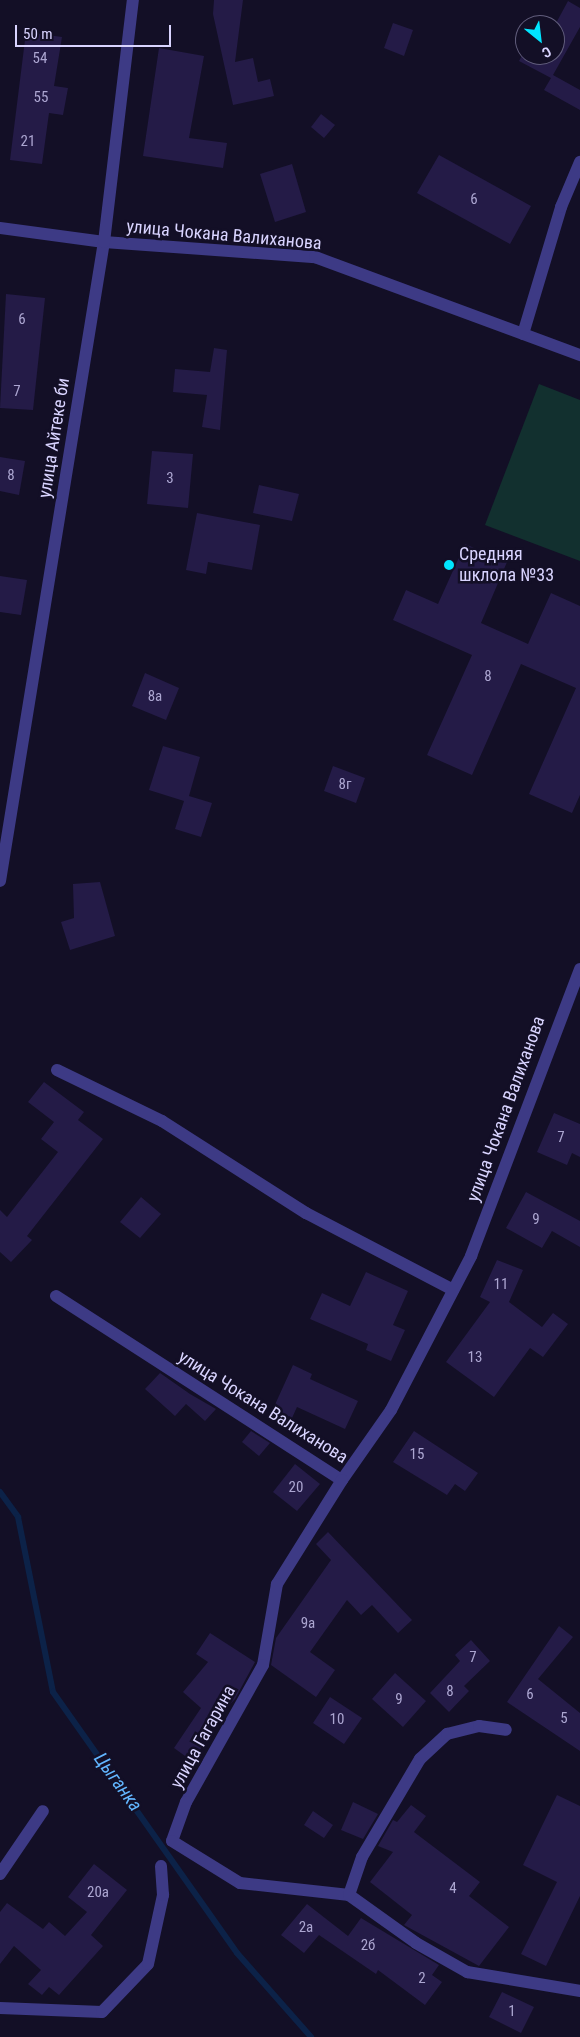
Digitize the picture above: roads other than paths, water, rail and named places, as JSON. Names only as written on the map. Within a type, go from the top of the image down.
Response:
[{"type":"street","name":"улица Айтеке би","points":[[0,881],[104,242],[133,0]]},
{"type":"street","points":[[523,334],[560,207],[580,162]]},
{"type":"street","name":"улица Чокана Валиханова","points":[[0,228],[104,242],[315,257],[580,355]]},
{"type":"street","name":"улица Чокана Валиханова","points":[[56,1296],[342,1480],[391,1410],[471,1256],[580,968]]},
{"type":"street","points":[[57,1070],[162,1121],[306,1212],[453,1290]]},
{"type":"street","name":"улица Гагарина","points":[[342,1480],[277,1584],[263,1665],[186,1802],[172,1841],[240,1883],[349,1895],[416,1943],[468,1972],[580,1992]]},
{"type":"street","points":[[349,1895],[362,1857],[420,1759],[447,1734],[479,1726],[506,1730]]},
{"type":"street","points":[[0,1874],[43,1812]]},
{"type":"street","points":[[0,2008],[102,2012],[148,1964],[163,1895],[161,1866]]},
{"type":"waterway","name":"Цыганка","points":[[0,1492],[18,1517],[53,1692],[237,1953],[311,2037]]},
{"type":"place","name":"Средняя шклола №33","points":[[449,565]]}]
